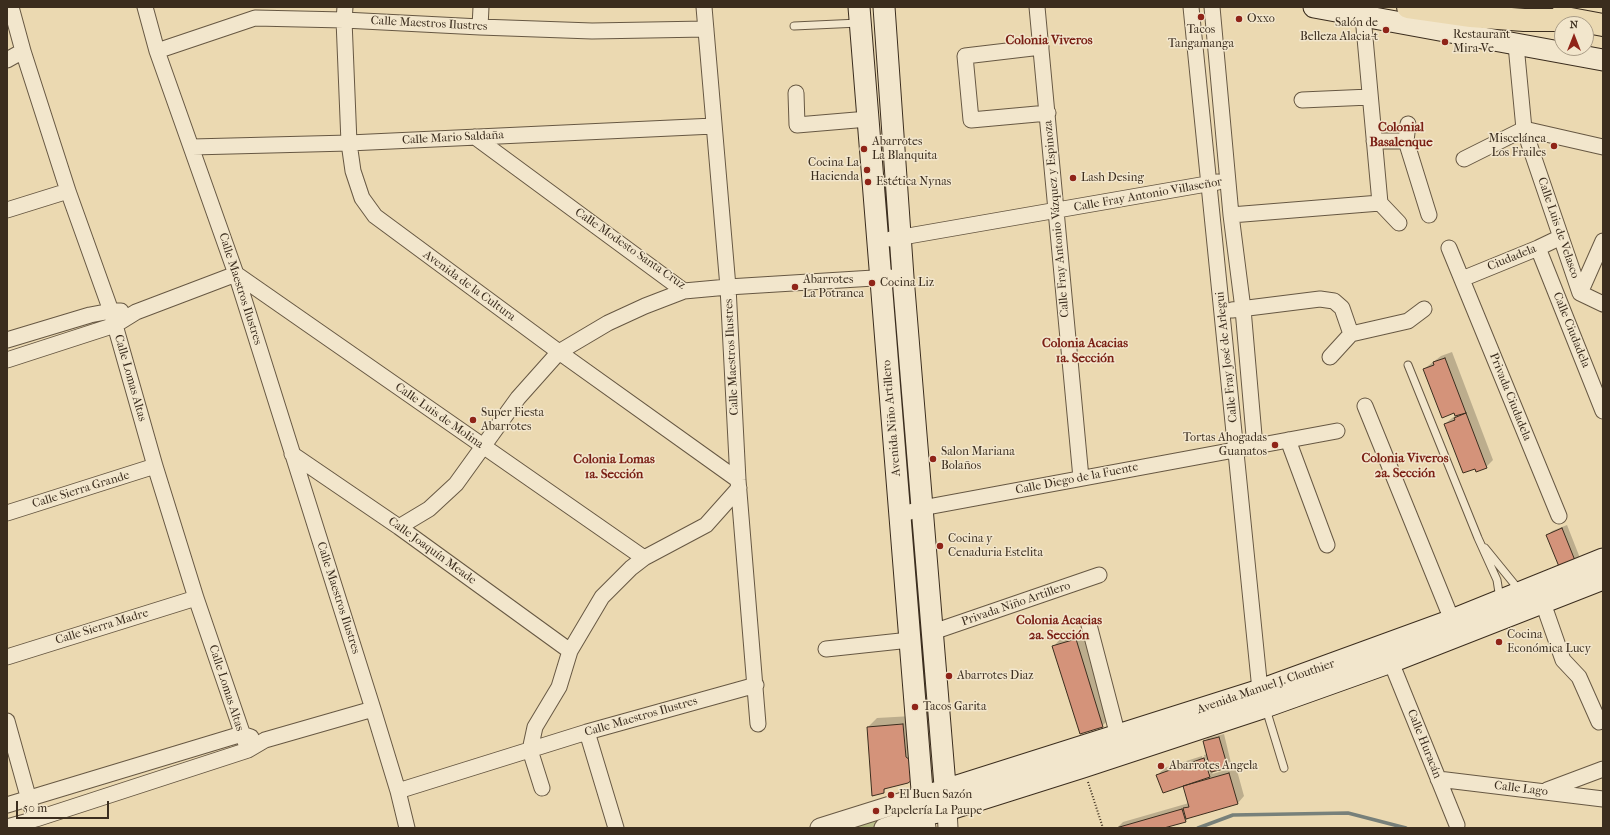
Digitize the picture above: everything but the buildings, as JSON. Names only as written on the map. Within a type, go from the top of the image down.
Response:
[{"type":"highway","points":[[1408,7],[1472,16],[1524,20],[1554,20]]},
{"type":"highway","points":[[1498,7],[1554,17]]},
{"type":"main road","name":"Avenida Niño Artillero","points":[[884,7],[903,277],[947,809]]},
{"type":"main road","points":[[1314,7],[1603,60]]},
{"type":"main road","name":"Avenida Niño Artillero","points":[[859,15],[901,515],[924,813]]},
{"type":"main road","name":"Avenida Manuel J. Clouthier","points":[[924,813],[947,809],[1083,767],[1263,698],[1452,620],[1499,594],[1516,587],[1603,559]]},
{"type":"main road","name":"Avenida Manuel J. Clouthier","points":[[947,809],[1118,736],[1263,698],[1391,662],[1603,579]]},
{"type":"street","name":"Calle Lomas Altas","points":[[11,7],[11,27],[23,51],[68,191],[113,318],[155,466],[196,598],[248,750]]},
{"type":"street","name":"Calle Maestros Ilustres","points":[[145,7],[157,51],[236,274],[398,791],[587,732],[756,685]]},
{"type":"street","points":[[480,27],[481,7]]},
{"type":"street","name":"Calle Maestros Ilustres","points":[[704,7],[728,287],[739,484],[758,724]]},
{"type":"street","name":"Calle Fray Antonio Vázquez y Espinoza","points":[[1037,7],[1081,478]]},
{"type":"street","name":"Calle Fray José de Arlegui","points":[[1191,7],[1263,698]]},
{"type":"street","name":"Calle Fray José de Arlegui","points":[[1212,7],[1231,215],[1243,309],[1255,447]]},
{"type":"street","name":"Calle Maestros Ilustres","points":[[157,51],[253,13],[345,13],[480,27],[592,31],[706,29]]},
{"type":"street","name":"Avenida de la Cultura","points":[[345,13],[349,143],[353,171],[362,198],[375,216],[739,484]]},
{"type":"street","points":[[1363,16],[1380,203],[1399,223]]},
{"type":"street","name":"Calle Luis de Velasco","points":[[1516,45],[1524,129],[1580,294]]},
{"type":"street","points":[[1041,47],[965,56],[971,120],[1048,113]]},
{"type":"street","points":[[7,60],[23,51]]},
{"type":"street","points":[[796,93],[797,126],[868,119]]},
{"type":"street","points":[[1302,100],[1370,97]]},
{"type":"street","points":[[1408,124],[1406,141],[1429,215]]},
{"type":"street","name":"Calle Mario Saldaña","points":[[192,147],[349,143],[714,126]]},
{"type":"street","points":[[1464,159],[1524,129],[1603,147]]},
{"type":"street","name":"Calle Modesto Santa Cruz","points":[[475,137],[684,291],[903,277]]},
{"type":"street","points":[[1374,141],[1406,141]]},
{"type":"street","name":"Calle Fray Antonio Villaseñor","points":[[878,241],[1228,181]]},
{"type":"street","points":[[7,210],[68,191]]},
{"type":"street","points":[[1231,215],[1380,203]]},
{"type":"street","name":"Ciudadela","points":[[1462,278],[1538,248],[1561,237]]},
{"type":"street","points":[[1603,241],[1580,294],[1603,304]]},
{"type":"street","name":"Privada Ciudadela","points":[[1449,248],[1559,516]]},
{"type":"street","name":"Calle Ciudadela","points":[[1538,248],[1603,412]]},
{"type":"street","points":[[7,360],[113,318],[136,312],[236,274]]},
{"type":"street","name":"Calle Luis de Molina","points":[[236,274],[644,558]]},
{"type":"street","points":[[399,527],[428,509],[456,484],[518,398],[559,352],[608,323],[645,306],[684,291]]},
{"type":"street","points":[[1222,310],[1243,309],[1320,299],[1334,301],[1342,308],[1351,334]]},
{"type":"street","points":[[1330,357],[1351,334],[1408,321],[1424,309]]},
{"type":"street","points":[[7,340],[90,315],[113,318]]},
{"type":"street","points":[[1365,406],[1452,620]]},
{"type":"street","name":"Calle Diego de la Fuente","points":[[901,515],[922,508],[1337,431]]},
{"type":"street","points":[[1288,440],[1327,545]]},
{"type":"street","name":"Calle Joaquín Meade","points":[[292,454],[399,527],[570,651]]},
{"type":"street","name":"Calle Sierra Grande","points":[[7,513],[155,466]]},
{"type":"street","points":[[542,788],[530,750],[535,727],[559,687],[570,651],[602,597],[631,568],[644,558],[706,526],[739,484]]},
{"type":"street","name":"Privada Niño Artillero","points":[[933,632],[1099,576]]},
{"type":"street","name":"Calle Sierra Madre","points":[[7,657],[196,598]]},
{"type":"street","points":[[1543,603],[1563,660],[1579,677],[1599,722]]},
{"type":"street","points":[[1089,625],[1118,736]]},
{"type":"street","points":[[826,649],[910,640]]},
{"type":"street","name":"Calle Huracán","points":[[1391,662],[1457,825]]},
{"type":"street","points":[[7,827],[36,819],[248,750],[266,740],[373,709]]},
{"type":"street","points":[[7,721],[28,798],[36,819]]},
{"type":"street","points":[[587,732],[616,828]]},
{"type":"street","points":[[7,805],[242,734],[266,740]]},
{"type":"street","points":[[1544,792],[1603,769]]},
{"type":"street","name":"Calle Lago","points":[[1438,779],[1603,799]]},
{"type":"street","points":[[398,791],[407,828]]},
{"type":"street","points":[[820,828],[924,813]]},
{"type":"street","points":[[884,828],[924,813]]},
{"type":"lane","points":[[794,26],[859,15]]},
{"type":"lane","points":[[1408,365],[1478,538],[1497,580],[1499,594]]},
{"type":"lane","points":[[1478,538],[1516,587]]},
{"type":"lane","points":[[1263,698],[1284,768]]},
{"type":"path","points":[[1083,767],[1103,828]]},
{"type":"green space","points":[[921,804],[875,828],[839,828]]},
{"type":"waterway","points":[[1198,828],[1233,815],[1348,813],[1406,828]]},
{"type":"place","name":"Tacos Tangamanga","points":[[1201,17]]},
{"type":"place","name":"Oxxo","points":[[1239,19]]},
{"type":"place","name":"Salón de Belleza Alacia-t","points":[[1386,30]]},
{"type":"place","name":"Restaurant Mira Ve","points":[[1445,42]]},
{"type":"place","name":"Miscelánea Los Frailes","points":[[1554,146]]},
{"type":"place","name":"Abarrotes La Blanquita","points":[[864,149]]},
{"type":"place","name":"Cocina La Hacienda","points":[[867,170]]},
{"type":"place","name":"Lash Desing","points":[[1073,178]]},
{"type":"place","name":"Estética Nynas","points":[[868,182]]},
{"type":"place","name":"Cocina Liz","points":[[872,283]]},
{"type":"place","name":"Abarrotes La Potranca","points":[[795,287]]},
{"type":"place","name":"Super Fiesta Abarrotes","points":[[473,420]]},
{"type":"place","name":"Tortas Ahogadas Guanatos","points":[[1275,445]]},
{"type":"place","name":"Salon Mariana Bolaños","points":[[933,459]]},
{"type":"place","name":"Cocina y Cenaduria Estelita","points":[[940,546]]},
{"type":"place","name":"Cocina Económica Lucy","points":[[1499,642]]},
{"type":"place","name":"Abarrotes Diaz","points":[[949,676]]},
{"type":"place","name":"Tacos Garita","points":[[915,707]]},
{"type":"place","name":"Abarrotes Angela","points":[[1161,766]]},
{"type":"place","name":"El Buen Sazón","points":[[891,795]]},
{"type":"place","name":"Papelería La Paupe","points":[[876,811]]},
{"type":"district","name":"Colonia Viveros","points":[[1049,41]]},
{"type":"district","name":"Colonial Basalenque","points":[[1401,136]]},
{"type":"district","name":"Colonia Acacias 1a. Sección","points":[[1085,352]]},
{"type":"district","name":"Colonia Viveros 2a. Sección","points":[[1405,466]]},
{"type":"district","name":"Colonia Lomas 1a. Sección","points":[[614,468]]},
{"type":"district","name":"Colonia Acacias 2a. Sección","points":[[1059,628]]}]
